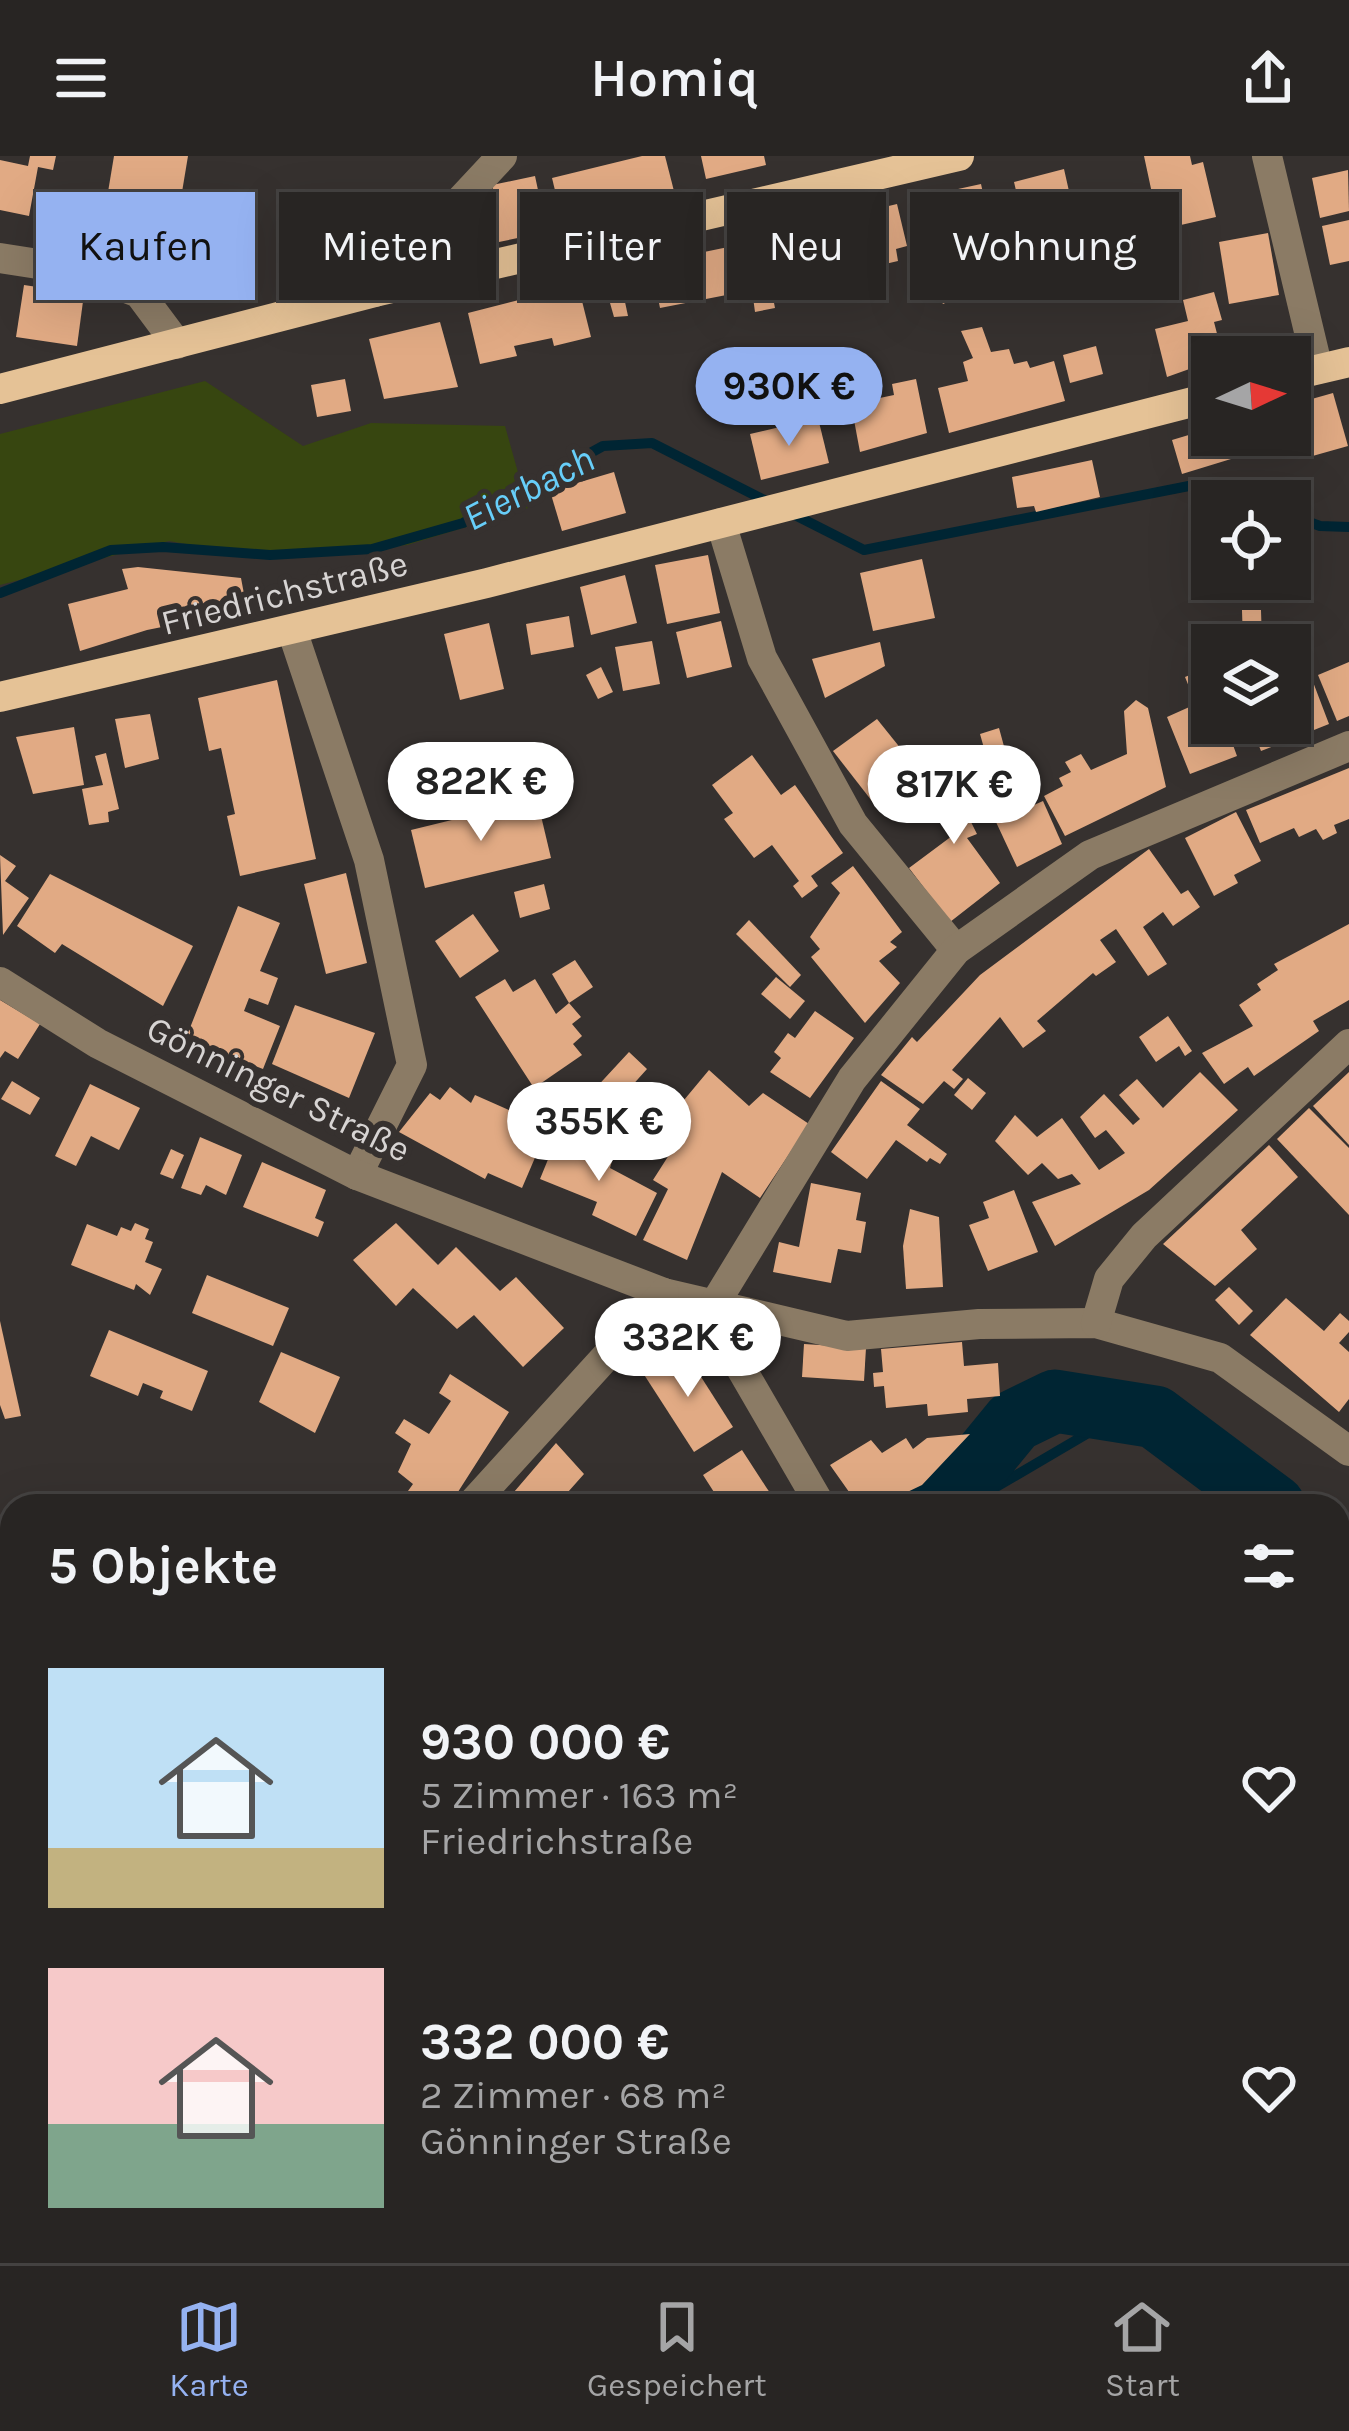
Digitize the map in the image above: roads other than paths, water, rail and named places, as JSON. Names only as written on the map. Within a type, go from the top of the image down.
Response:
[{"type":"main road","points":[[496,264],[959,156]]},
{"type":"main road","points":[[0,389],[344,300]]},
{"type":"main road","points":[[1311,371],[1349,362]]},
{"type":"main road","name":"Friedrichstraße","points":[[0,697],[292,630],[1191,402]]},
{"type":"street","points":[[468,192],[502,156]]},
{"type":"street","points":[[1267,156],[1298,336]]},
{"type":"street","points":[[0,258],[83,271],[140,293],[176,344]]},
{"type":"street","points":[[721,523],[762,658],[854,824],[956,950]]},
{"type":"street","points":[[292,630],[369,860],[412,1065],[356,1174]]},
{"type":"street","points":[[814,1494],[731,1351],[714,1305],[852,1079],[956,950],[1090,855],[1349,746]]},
{"type":"street","name":"Gönninger Straße","points":[[0,982],[98,1043],[356,1174],[664,1293],[847,1336],[979,1324],[1096,1323],[1220,1358],[1349,1451]]},
{"type":"street","points":[[1096,1323],[1109,1280],[1144,1236],[1349,1044]]},
{"type":"street","points":[[481,1494],[664,1293]]},
{"type":"waterway","name":"Eierbach","points":[[0,593],[111,550],[163,547],[270,555],[372,549],[463,523],[603,446],[652,443],[772,504]]},
{"type":"waterway","name":"Eierbach","points":[[789,512],[864,550],[1191,486]]},
{"type":"waterway","name":"Eierbach","points":[[1311,523],[1349,527]]},
{"type":"waterway","points":[[945,1494],[978,1465],[1014,1421],[1055,1401],[1155,1417],[1258,1494]]},
{"type":"waterway","points":[[953,1486],[991,1490],[1124,1412]]}]
